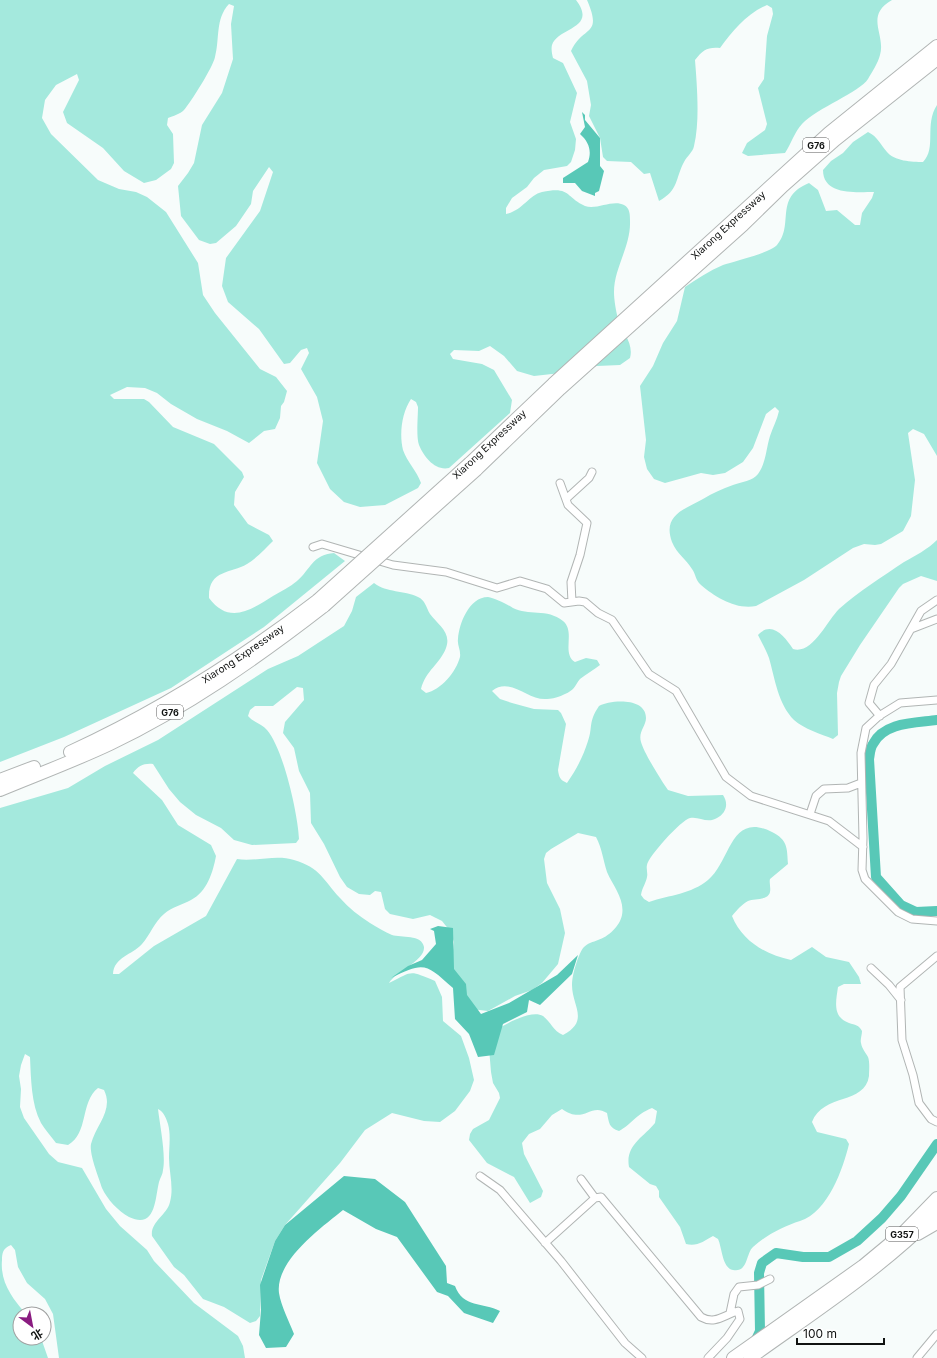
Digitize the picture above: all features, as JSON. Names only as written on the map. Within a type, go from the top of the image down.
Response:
[{"type":"highway","name":"Xiarong Expressway","points":[[0,790],[108,745],[158,719],[256,657],[321,603],[560,389],[829,133],[937,46]]},
{"type":"highway","name":"Xiarong Expressway","points":[[704,253],[835,140],[937,59]]},
{"type":"highway","name":"Xiarong Expressway","points":[[0,780],[72,751],[154,710],[204,681],[321,603]]},
{"type":"highway","name":"G357","points":[[750,1358],[866,1270],[937,1198]]},
{"type":"highway","name":"G357","points":[[733,1358],[908,1242],[937,1212]]},
{"type":"main road","points":[[908,1242],[937,1224]]},
{"type":"street","points":[[566,499],[589,478],[592,472]]},
{"type":"street","points":[[560,483],[568,505],[587,523],[580,555],[571,582],[572,602]]},
{"type":"street","points":[[313,547],[322,544],[393,565],[446,572],[497,588],[520,581],[547,589],[564,603],[579,601],[585,602],[598,613],[612,620],[649,674],[676,691],[726,777],[751,796],[829,821],[863,847]]},
{"type":"street","points":[[880,716],[869,703],[874,685],[891,664],[922,611],[937,600]]},
{"type":"street","points":[[911,629],[937,619]]},
{"type":"street","points":[[937,700],[900,703],[880,716],[866,728],[861,753],[862,870],[865,879],[898,912],[912,920],[937,921]]},
{"type":"street","points":[[810,814],[816,796],[824,789],[848,788],[861,783]]},
{"type":"street","points":[[937,956],[900,987],[902,1040],[913,1075],[919,1103],[931,1118],[937,1122]]},
{"type":"street","points":[[871,968],[889,985],[901,1000]]},
{"type":"street","points":[[480,1176],[500,1190],[545,1243],[625,1343],[642,1358]]},
{"type":"street","points":[[580,1179],[595,1198]]},
{"type":"street","points":[[545,1243],[595,1198],[601,1197],[701,1318],[708,1321],[715,1321],[730,1313],[738,1311],[740,1319],[727,1338],[708,1358]]},
{"type":"street","points":[[730,1313],[734,1294],[739,1287],[758,1285],[770,1279]]},
{"type":"street","points":[[916,1358],[937,1334]]},
{"type":"shaded area","points":[[0,0],[576,0],[582,10],[580,22],[561,34],[552,45],[553,58],[563,63],[577,93],[570,122],[576,139],[575,150],[571,162],[567,166],[544,170],[534,178],[527,187],[512,198],[506,208],[506,214],[517,210],[537,194],[558,190],[567,193],[585,206],[595,207],[620,203],[627,208],[630,216],[630,230],[617,274],[614,292],[618,319],[629,342],[631,353],[630,358],[620,365],[597,366],[579,371],[534,376],[517,371],[504,356],[490,346],[479,351],[454,350],[450,354],[453,359],[482,364],[494,370],[512,400],[510,413],[449,468],[444,468],[431,462],[421,450],[417,426],[418,407],[416,402],[411,399],[403,417],[401,437],[403,450],[421,483],[418,488],[385,505],[360,507],[344,502],[330,489],[317,463],[323,421],[317,397],[301,369],[309,353],[307,348],[301,350],[290,363],[284,364],[259,329],[228,302],[222,286],[226,258],[260,211],[273,172],[269,167],[253,191],[251,204],[236,226],[216,243],[210,244],[199,240],[181,216],[178,186],[194,163],[202,125],[222,93],[233,59],[231,24],[234,6],[229,4],[222,16],[215,57],[192,100],[184,110],[168,118],[167,125],[173,134],[174,163],[171,169],[156,180],[144,183],[124,171],[103,148],[67,123],[63,112],[79,80],[77,74],[56,85],[45,100],[42,118],[51,134],[98,180],[119,189],[136,192],[147,197],[166,212],[198,263],[203,295],[215,313],[260,369],[276,377],[287,391],[284,402],[281,406],[280,418],[275,429],[264,431],[249,443],[227,431],[197,419],[171,404],[157,393],[145,388],[127,387],[110,395],[114,399],[144,399],[149,402],[173,427],[214,444],[242,472],[244,477],[235,492],[234,505],[248,524],[269,535],[273,541],[258,556],[247,564],[216,577],[212,582],[209,598],[224,611],[232,613],[248,610],[297,581],[312,563],[321,557],[334,553],[345,561],[264,627],[171,688],[64,737],[0,762]]},
{"type":"shaded area","points":[[587,0],[892,0],[879,12],[877,19],[881,47],[880,55],[868,79],[856,89],[818,112],[802,124],[797,130],[785,153],[748,156],[742,153],[747,143],[765,130],[767,124],[758,88],[764,79],[767,36],[773,14],[772,8],[767,5],[759,9],[746,18],[735,29],[720,48],[708,49],[700,54],[695,60],[697,126],[693,148],[681,168],[676,184],[670,193],[659,201],[650,173],[644,174],[631,162],[607,161],[603,157],[600,138],[589,116],[591,105],[587,81],[571,51],[581,37],[590,30],[592,26],[593,20]]},
{"type":"shaded area","points":[[937,105],[937,456],[924,434],[913,429],[908,433],[915,480],[911,516],[903,531],[881,544],[864,544],[853,548],[804,580],[756,606],[748,607],[726,602],[699,583],[690,565],[679,553],[672,542],[670,525],[677,514],[689,506],[718,491],[750,480],[758,474],[766,456],[770,436],[779,411],[775,407],[766,414],[753,448],[743,462],[725,473],[713,475],[701,473],[665,483],[654,479],[647,469],[644,457],[646,440],[640,386],[653,366],[663,343],[677,321],[685,287],[718,267],[760,254],[777,245],[785,229],[786,212],[791,196],[798,189],[809,183],[818,190],[826,211],[837,210],[855,225],[860,225],[862,213],[872,198],[874,192],[850,192],[835,188],[824,178],[823,170],[831,161],[843,153],[853,142],[868,132],[879,141],[890,155],[899,159],[923,162],[929,150],[931,120]]},
{"type":"shaded area","points":[[582,112],[585,115],[585,120],[600,138],[600,166],[604,171],[599,191],[595,193],[595,196],[582,191],[575,183],[563,183],[563,178],[588,162],[590,150],[586,140],[580,134],[585,127]]},
{"type":"shaded area","points":[[937,540],[937,581],[921,576],[903,584],[860,645],[841,676],[837,693],[838,735],[833,739],[813,731],[794,720],[784,707],[775,683],[769,658],[758,635],[768,629],[773,630],[782,635],[793,649],[807,647],[819,636],[834,614],[847,602]]},
{"type":"shaded area","points":[[374,583],[390,590],[413,595],[420,598],[424,602],[430,614],[443,629],[447,637],[446,648],[443,654],[423,682],[421,689],[426,693],[437,688],[447,680],[455,669],[460,657],[458,639],[460,626],[466,612],[475,601],[488,597],[525,612],[544,613],[557,617],[563,621],[567,626],[569,636],[568,648],[571,658],[575,662],[586,658],[597,660],[600,665],[580,679],[571,691],[553,698],[540,699],[512,687],[506,686],[499,687],[492,691],[500,699],[512,703],[534,709],[558,710],[561,713],[566,724],[558,770],[560,778],[567,783],[582,758],[593,716],[599,706],[611,702],[627,702],[640,706],[644,711],[646,718],[641,732],[641,742],[649,759],[668,790],[688,796],[723,795],[725,798],[726,808],[723,814],[713,820],[690,818],[686,820],[673,832],[653,855],[647,865],[647,877],[641,895],[649,902],[687,891],[708,880],[716,872],[739,833],[748,828],[758,827],[772,832],[784,841],[787,849],[788,864],[770,879],[769,895],[764,898],[748,901],[732,916],[736,925],[748,940],[773,955],[791,960],[812,947],[826,957],[849,962],[859,977],[861,984],[844,984],[838,987],[836,1008],[840,1017],[849,1023],[858,1026],[862,1031],[861,1042],[862,1047],[869,1059],[869,1076],[866,1085],[860,1091],[852,1096],[834,1102],[825,1107],[817,1113],[812,1122],[817,1132],[846,1139],[849,1144],[843,1165],[833,1188],[819,1209],[810,1216],[769,1235],[753,1247],[741,1269],[733,1270],[729,1268],[724,1261],[718,1239],[713,1236],[694,1245],[686,1244],[680,1227],[659,1197],[659,1191],[656,1186],[650,1184],[629,1167],[630,1153],[633,1147],[655,1123],[657,1111],[652,1108],[619,1131],[611,1127],[607,1113],[601,1110],[576,1115],[562,1109],[552,1115],[540,1129],[529,1134],[522,1143],[524,1154],[543,1191],[541,1197],[530,1203],[514,1177],[487,1163],[469,1140],[473,1129],[489,1120],[500,1098],[499,1093],[493,1083],[491,1072],[489,1048],[494,1031],[525,1016],[538,1014],[543,1016],[557,1031],[563,1035],[571,1030],[578,1019],[572,979],[580,953],[587,944],[602,939],[609,934],[621,919],[622,904],[607,872],[598,841],[596,837],[578,833],[551,849],[546,853],[544,859],[547,883],[560,909],[565,933],[558,964],[542,983],[532,990],[515,996],[488,1011],[471,1009],[451,966],[454,942],[450,931],[442,921],[430,915],[413,919],[390,914],[385,909],[381,892],[375,891],[370,895],[359,894],[347,887],[340,877],[324,844],[311,823],[310,793],[299,771],[294,748],[283,733],[285,722],[304,700],[303,688],[297,687],[273,706],[255,706],[250,710],[248,716],[267,730],[279,751],[289,782],[296,814],[299,839],[296,843],[252,845],[234,840],[221,828],[196,815],[180,802],[169,789],[153,764],[147,764],[137,768],[133,773],[162,800],[178,825],[211,845],[216,856],[211,875],[201,892],[191,900],[170,910],[161,917],[142,944],[120,960],[114,968],[113,974],[119,974],[154,946],[206,916],[237,859],[251,860],[287,858],[294,860],[303,863],[321,875],[334,892],[347,905],[370,923],[392,935],[415,938],[422,943],[424,947],[420,957],[389,983],[411,973],[435,981],[442,997],[443,1021],[461,1036],[469,1058],[474,1080],[470,1091],[455,1111],[440,1122],[424,1121],[392,1113],[365,1130],[340,1163],[285,1225],[275,1241],[261,1280],[260,1316],[256,1321],[250,1323],[224,1307],[203,1299],[184,1275],[174,1267],[152,1236],[152,1231],[156,1223],[166,1211],[171,1197],[169,1158],[170,1141],[168,1124],[163,1113],[158,1109],[163,1149],[163,1173],[159,1182],[153,1210],[145,1219],[138,1220],[129,1217],[117,1208],[104,1192],[93,1160],[91,1144],[106,1111],[107,1097],[104,1090],[98,1088],[92,1094],[82,1125],[75,1140],[68,1145],[56,1143],[43,1126],[35,1108],[32,1091],[30,1057],[25,1054],[19,1076],[21,1089],[20,1107],[24,1118],[49,1154],[58,1162],[82,1168],[106,1209],[120,1226],[147,1250],[154,1261],[194,1303],[238,1336],[243,1346],[245,1358],[59,1358],[52,1306],[49,1306],[45,1299],[27,1283],[18,1267],[15,1250],[11,1245],[6,1248],[2,1255],[2,1268],[5,1283],[19,1306],[12,1306],[12,1346],[44,1346],[48,1358],[0,1358],[0,808],[68,788],[105,766],[158,740],[268,669],[298,656],[344,626],[352,611],[356,597]]},
{"type":"shaded area","points":[[438,926],[453,928],[454,969],[466,984],[467,995],[481,1014],[509,1003],[557,975],[578,955],[572,974],[540,1005],[529,1000],[527,1012],[503,1024],[494,1055],[478,1057],[469,1034],[455,1019],[453,988],[437,974],[425,968],[418,967],[411,969],[391,978],[408,966],[422,960],[436,944],[434,931],[430,929]]},
{"type":"shaded area","points":[[344,1176],[375,1179],[405,1202],[446,1266],[447,1283],[455,1286],[463,1298],[468,1301],[500,1311],[493,1323],[464,1313],[448,1296],[437,1292],[397,1237],[376,1229],[343,1210],[301,1246],[284,1269],[280,1281],[279,1293],[283,1308],[294,1334],[286,1347],[266,1348],[259,1335],[261,1310],[260,1285],[275,1241],[285,1225]]},
{"type":"waterway","points":[[937,720],[910,723],[885,731],[878,737],[872,746],[869,759],[876,877],[901,905],[916,912],[937,911]]},
{"type":"waterway","points":[[754,1344],[760,1331],[759,1273],[762,1263],[776,1253],[803,1257],[829,1257],[857,1241],[882,1218],[901,1196],[937,1144]]}]
